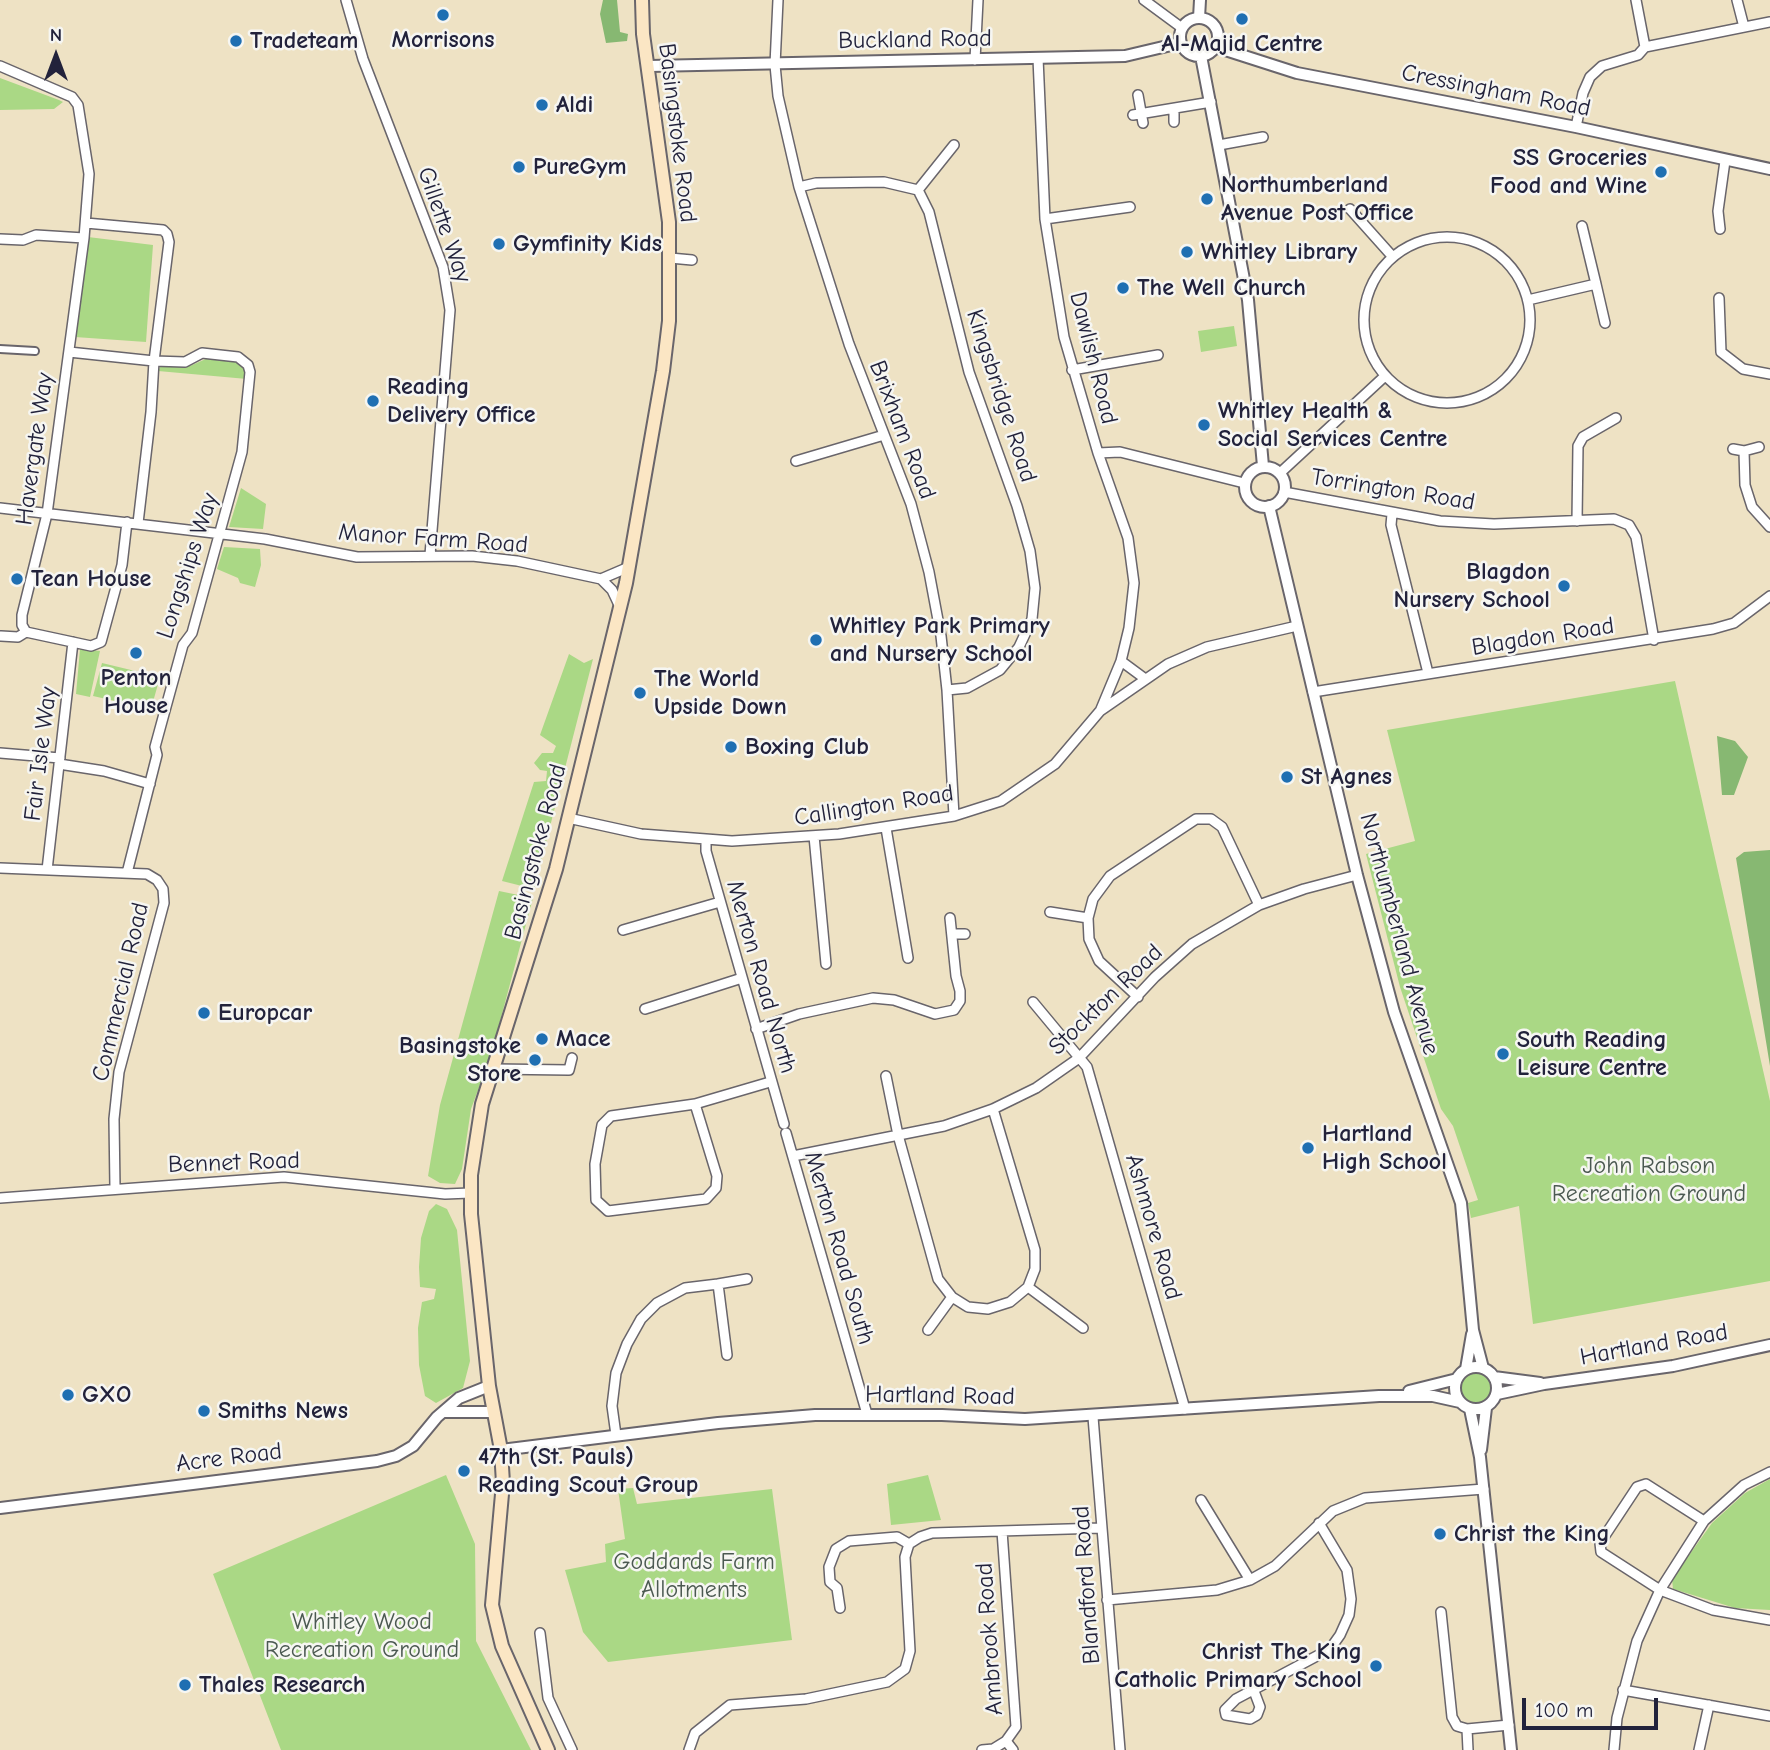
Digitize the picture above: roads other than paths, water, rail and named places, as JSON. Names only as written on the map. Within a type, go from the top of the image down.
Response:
[{"type":"main road","name":"Basingstoke Road","points":[[548,1750],[502,1646],[492,1605],[494,1563],[502,1510],[502,1450],[489,1386],[470,1193],[482,1104],[548,894],[620,607],[663,371],[669,321],[669,222],[650,66],[643,34],[642,0]]},
{"type":"street","name":"Gillette Way","points":[[346,0],[363,59],[443,267],[450,310],[430,555]]},
{"type":"street","name":"Brixham Road","points":[[778,0],[775,65],[778,96],[800,187],[849,345],[911,504],[929,572],[941,636],[947,691],[954,816]]},
{"type":"street","points":[[975,60],[978,0]]},
{"type":"street","points":[[1144,0],[1182,28]]},
{"type":"street","points":[[1199,18],[1200,0]]},
{"type":"street","points":[[1636,0],[1645,47]]},
{"type":"street","points":[[1737,0],[1744,27]]},
{"type":"street","points":[[1199,18],[1215,28],[1216,47],[1201,57],[1188,53],[1181,43],[1182,28],[1189,21],[1199,18]]},
{"type":"street","points":[[1577,127],[1583,93],[1590,77],[1602,66],[1637,55],[1645,47],[1770,22]]},
{"type":"street","name":"Buckland Road","points":[[650,66],[1125,56],[1181,43]]},
{"type":"street","name":"Cressingham Road","points":[[1216,47],[1297,73],[1577,127],[1770,169]]},
{"type":"street","points":[[1201,57],[1248,300],[1263,466]]},
{"type":"street","name":"Dawlish Road","points":[[1038,58],[1045,219],[1072,370],[1128,538],[1134,583],[1129,628],[1121,662],[1100,711]]},
{"type":"street","name":"Havergate Way","points":[[0,66],[72,97],[78,105],[89,174],[86,223],[47,513],[22,615],[22,625],[26,632]]},
{"type":"street","points":[[1138,95],[1139,117],[1211,102]]},
{"type":"street","points":[[1174,109],[1174,122]]},
{"type":"street","points":[[1219,145],[1263,137]]},
{"type":"street","points":[[800,187],[816,183],[884,182],[918,190],[954,145]]},
{"type":"street","points":[[1720,229],[1718,211],[1725,161]]},
{"type":"street","name":"Kingsbridge Road","points":[[918,190],[929,212],[966,361],[1017,506],[1030,551],[1035,588],[1032,619],[1019,647],[1000,670],[967,688],[947,691]]},
{"type":"street","points":[[1045,219],[1130,207]]},
{"type":"street","points":[[1350,209],[1392,257]]},
{"type":"street","points":[[86,223],[163,230],[169,242],[138,523]]},
{"type":"street","points":[[1582,226],[1605,323]]},
{"type":"street","points":[[0,239],[23,240],[36,235],[84,239]]},
{"type":"street","points":[[1442,237],[1475,242],[1506,261],[1520,278],[1528,300],[1530,326],[1524,352],[1509,375],[1488,393],[1462,402],[1438,403],[1409,394],[1385,376],[1372,357],[1366,337],[1364,314],[1380,272],[1392,257],[1416,243],[1442,237]]},
{"type":"street","points":[[670,258],[692,260]]},
{"type":"street","points":[[1528,300],[1596,284]]},
{"type":"street","points":[[1719,298],[1721,352],[1743,369],[1770,374]]},
{"type":"street","points":[[0,349],[35,351]]},
{"type":"street","points":[[69,352],[154,360]]},
{"type":"street","name":"Longships Way","points":[[127,873],[157,755],[155,747],[183,645],[192,633],[242,452],[250,383],[248,365],[237,357],[202,353],[185,362],[154,360]]},
{"type":"street","points":[[1072,370],[1158,355]]},
{"type":"street","points":[[1280,473],[1385,376]]},
{"type":"street","points":[[1577,521],[1578,446],[1583,437],[1616,418]]},
{"type":"street","points":[[796,461],[884,435]]},
{"type":"street","points":[[1733,449],[1744,451],[1759,447]]},
{"type":"street","points":[[1744,451],[1745,485],[1752,507],[1770,527]]},
{"type":"street","points":[[1098,453],[1120,452],[1244,482]]},
{"type":"street","points":[[1263,466],[1280,473],[1284,492],[1279,501],[1269,506],[1250,501],[1244,482],[1251,471],[1263,466]]},
{"type":"street","name":"Torrington Road","points":[[1284,492],[1392,514],[1494,524],[1614,519],[1629,525],[1636,537],[1654,640]]},
{"type":"street","name":"Northumberland Avenue","points":[[1269,506],[1357,875],[1394,1012],[1461,1203],[1473,1330],[1483,1368]]},
{"type":"street","name":"Manor Farm Road","points":[[4,508],[265,538],[357,557],[430,555],[517,561],[601,579]]},
{"type":"street","points":[[1392,514],[1391,525],[1428,673]]},
{"type":"street","points":[[1,636],[18,637],[26,632],[91,646],[101,642],[122,565],[127,522]]},
{"type":"street","points":[[620,607],[612,590],[601,579],[629,567]]},
{"type":"street","name":"Blagdon Road","points":[[1313,692],[1654,640],[1734,623],[1770,596]]},
{"type":"street","name":"Callington Road","points":[[568,818],[641,834],[706,839],[814,836],[886,828],[954,816],[1001,801],[1055,764],[1100,711],[1144,678],[1207,647],[1297,626]]},
{"type":"street","name":"Fair Isle Way","points":[[47,870],[73,642]]},
{"type":"street","points":[[1121,662],[1144,678]]},
{"type":"street","points":[[0,752],[59,761],[150,783]]},
{"type":"street","points":[[1138,997],[1099,961],[1089,939],[1088,918],[1093,899],[1110,876],[1196,819],[1211,819],[1222,827],[1259,905]]},
{"type":"street","points":[[886,828],[908,958]]},
{"type":"street","points":[[814,836],[826,964]]},
{"type":"street","name":"Merton Road North","points":[[706,839],[706,851],[785,1129]]},
{"type":"street","name":"Commercial Road","points":[[0,869],[147,874],[157,880],[163,889],[164,903],[120,1072],[114,1119],[115,1188]]},
{"type":"street","name":"Stockton Road","points":[[793,1156],[944,1126],[993,1109],[1036,1088],[1079,1058],[1192,944],[1259,905],[1304,889],[1357,875]]},
{"type":"street","points":[[622,930],[720,902]]},
{"type":"street","points":[[1050,912],[1088,918]]},
{"type":"street","points":[[755,1029],[799,1014],[873,998],[894,1000],[935,1014],[954,1010],[960,1001],[960,991],[950,918]]},
{"type":"street","points":[[952,934],[965,934]]},
{"type":"street","points":[[645,1009],[742,978]]},
{"type":"street","name":"Ashmore Road","points":[[1033,1002],[1087,1067],[1185,1409]]},
{"type":"street","points":[[494,1069],[569,1070],[572,1058]]},
{"type":"street","points":[[887,1076],[898,1135],[938,1279],[952,1297],[968,1307],[988,1309],[1010,1303],[1027,1287],[1035,1269],[1035,1250],[993,1109]]},
{"type":"street","points":[[695,1104],[717,1177],[716,1188],[706,1199],[608,1211],[596,1200],[595,1164],[602,1125],[611,1116],[695,1104],[770,1082]]},
{"type":"street","name":"Merton Road South","points":[[785,1129],[867,1414]]},
{"type":"street","name":"Bennet Road","points":[[0,1198],[284,1177],[445,1194],[470,1193]]},
{"type":"street","points":[[616,1435],[612,1406],[616,1373],[627,1344],[641,1320],[657,1303],[685,1288],[747,1279]]},
{"type":"street","points":[[718,1284],[727,1355]]},
{"type":"street","points":[[1027,1287],[1083,1328]]},
{"type":"street","points":[[928,1330],[952,1297]]},
{"type":"street","name":"Northumberland Avenue","points":[[1466,1369],[1473,1330]]},
{"type":"street","name":"Hartland Road","points":[[1497,1394],[1544,1384],[1610,1377],[1770,1345]]},
{"type":"street","points":[[1480,1457],[1486,1408],[1497,1394],[1494,1377],[1483,1368],[1466,1369],[1457,1379],[1454,1395],[1465,1406],[1480,1457],[1511,1750]]},
{"type":"street","name":"Hartland Road","points":[[1494,1377],[1544,1384]]},
{"type":"street","name":"Hartland Road","points":[[1378,1396],[1457,1379]]},
{"type":"street","name":"Acre Road","points":[[0,1508],[377,1461],[396,1456],[414,1446],[458,1398],[489,1386]]},
{"type":"street","name":"Hartland Road","points":[[502,1450],[732,1422],[867,1414],[1025,1419],[1093,1417],[1378,1396],[1433,1396],[1465,1406]]},
{"type":"street","points":[[1465,1406],[1486,1408]]},
{"type":"street","points":[[445,1412],[494,1412]]},
{"type":"street","name":"Blandford Road","points":[[1093,1417],[1119,1750]]},
{"type":"street","points":[[1614,1750],[1623,1690],[1637,1640],[1660,1590],[1704,1521],[1744,1485],[1770,1472]]},
{"type":"street","points":[[1704,1521],[1646,1484],[1637,1487],[1600,1543],[1601,1552],[1660,1590],[1713,1610],[1770,1620]]},
{"type":"street","points":[[1107,1600],[1216,1590],[1250,1580],[1275,1566],[1333,1511],[1365,1498],[1484,1489]]},
{"type":"street","points":[[1201,1500],[1250,1580]]},
{"type":"street","points":[[1254,1691],[1263,1682],[1329,1649],[1340,1635],[1349,1615],[1351,1599],[1347,1570],[1319,1523]]},
{"type":"street","name":"Ambrook Road","points":[[909,1544],[932,1533],[1102,1528]]},
{"type":"street","name":"Ambrook Road","points":[[982,1750],[993,1749],[1006,1741],[1016,1727],[1002,1531]]},
{"type":"street","points":[[689,1750],[695,1732],[730,1705],[806,1699],[887,1682],[905,1669],[910,1651],[904,1570],[909,1544],[897,1537],[849,1541],[836,1549],[829,1567],[830,1582],[837,1588],[840,1608]]},
{"type":"street","points":[[1441,1612],[1452,1717],[1457,1726],[1467,1729],[1508,1725]]},
{"type":"street","points":[[540,1633],[548,1698],[572,1750]]},
{"type":"street","points":[[1623,1690],[1770,1716]]},
{"type":"street","points":[[530,1706],[548,1698]]},
{"type":"street","points":[[1699,1750],[1709,1705]]},
{"type":"street","points":[[1467,1729],[1468,1750]]},
{"type":"street","name":"Ambrook Road","points":[[1006,1741],[1013,1750]]},
{"type":"place","name":"Morrisons","points":[[443,15]]},
{"type":"place","name":"Al-Majid Centre","points":[[1242,19]]},
{"type":"place","name":"Tradeteam","points":[[236,41]]},
{"type":"place","name":"Aldi","points":[[542,105]]},
{"type":"place","name":"PureGym","points":[[519,167]]},
{"type":"place","name":"SS Groceries Food and Wine","points":[[1661,172]]},
{"type":"place","name":"Northumberland Avenue Post Office","points":[[1207,199]]},
{"type":"place","name":"Gymfinity Kids","points":[[499,244]]},
{"type":"place","name":"Whitley Library","points":[[1187,252]]},
{"type":"place","name":"The Well Church","points":[[1123,288]]},
{"type":"place","name":"Reading Delivery Office","points":[[373,401]]},
{"type":"place","name":"Whitley Health & Social Services Centre","points":[[1204,425]]},
{"type":"place","name":"Tean House","points":[[17,579]]},
{"type":"place","name":"Blagdon Nursery School","points":[[1564,586]]},
{"type":"place","name":"Whitley Park Primary and Nursery School","points":[[816,640]]},
{"type":"place","name":"Penton House","points":[[136,653]]},
{"type":"place","name":"The World Upside Down","points":[[640,693]]},
{"type":"place","name":"Boxing Club","points":[[731,747]]},
{"type":"place","name":"St Agnes","points":[[1287,777]]},
{"type":"place","name":"Europcar","points":[[204,1013]]},
{"type":"place","name":"Mace","points":[[542,1039]]},
{"type":"place","name":"South Reading Leisure Centre","points":[[1503,1054]]},
{"type":"place","name":"Basingstoke Store","points":[[535,1060]]},
{"type":"place","name":"Hartland High School","points":[[1308,1148]]},
{"type":"place","name":"GXO","points":[[68,1395]]},
{"type":"place","name":"Smiths News","points":[[204,1411]]},
{"type":"place","name":"47th (St. Pauls) Reading Scout Group","points":[[464,1471]]},
{"type":"place","name":"Christ the King","points":[[1440,1534]]},
{"type":"place","name":"Christ The King Catholic Primary School","points":[[1376,1666]]},
{"type":"place","name":"Thales Research","points":[[185,1685]]},
{"type":"park label","name":"John Rabson Recreation Ground","points":[[1649,1180]]},
{"type":"park label","name":"Goddards Farm Allotments","points":[[694,1576]]},
{"type":"park label","name":"Whitley Wood Recreation Ground","points":[[362,1636]]}]
